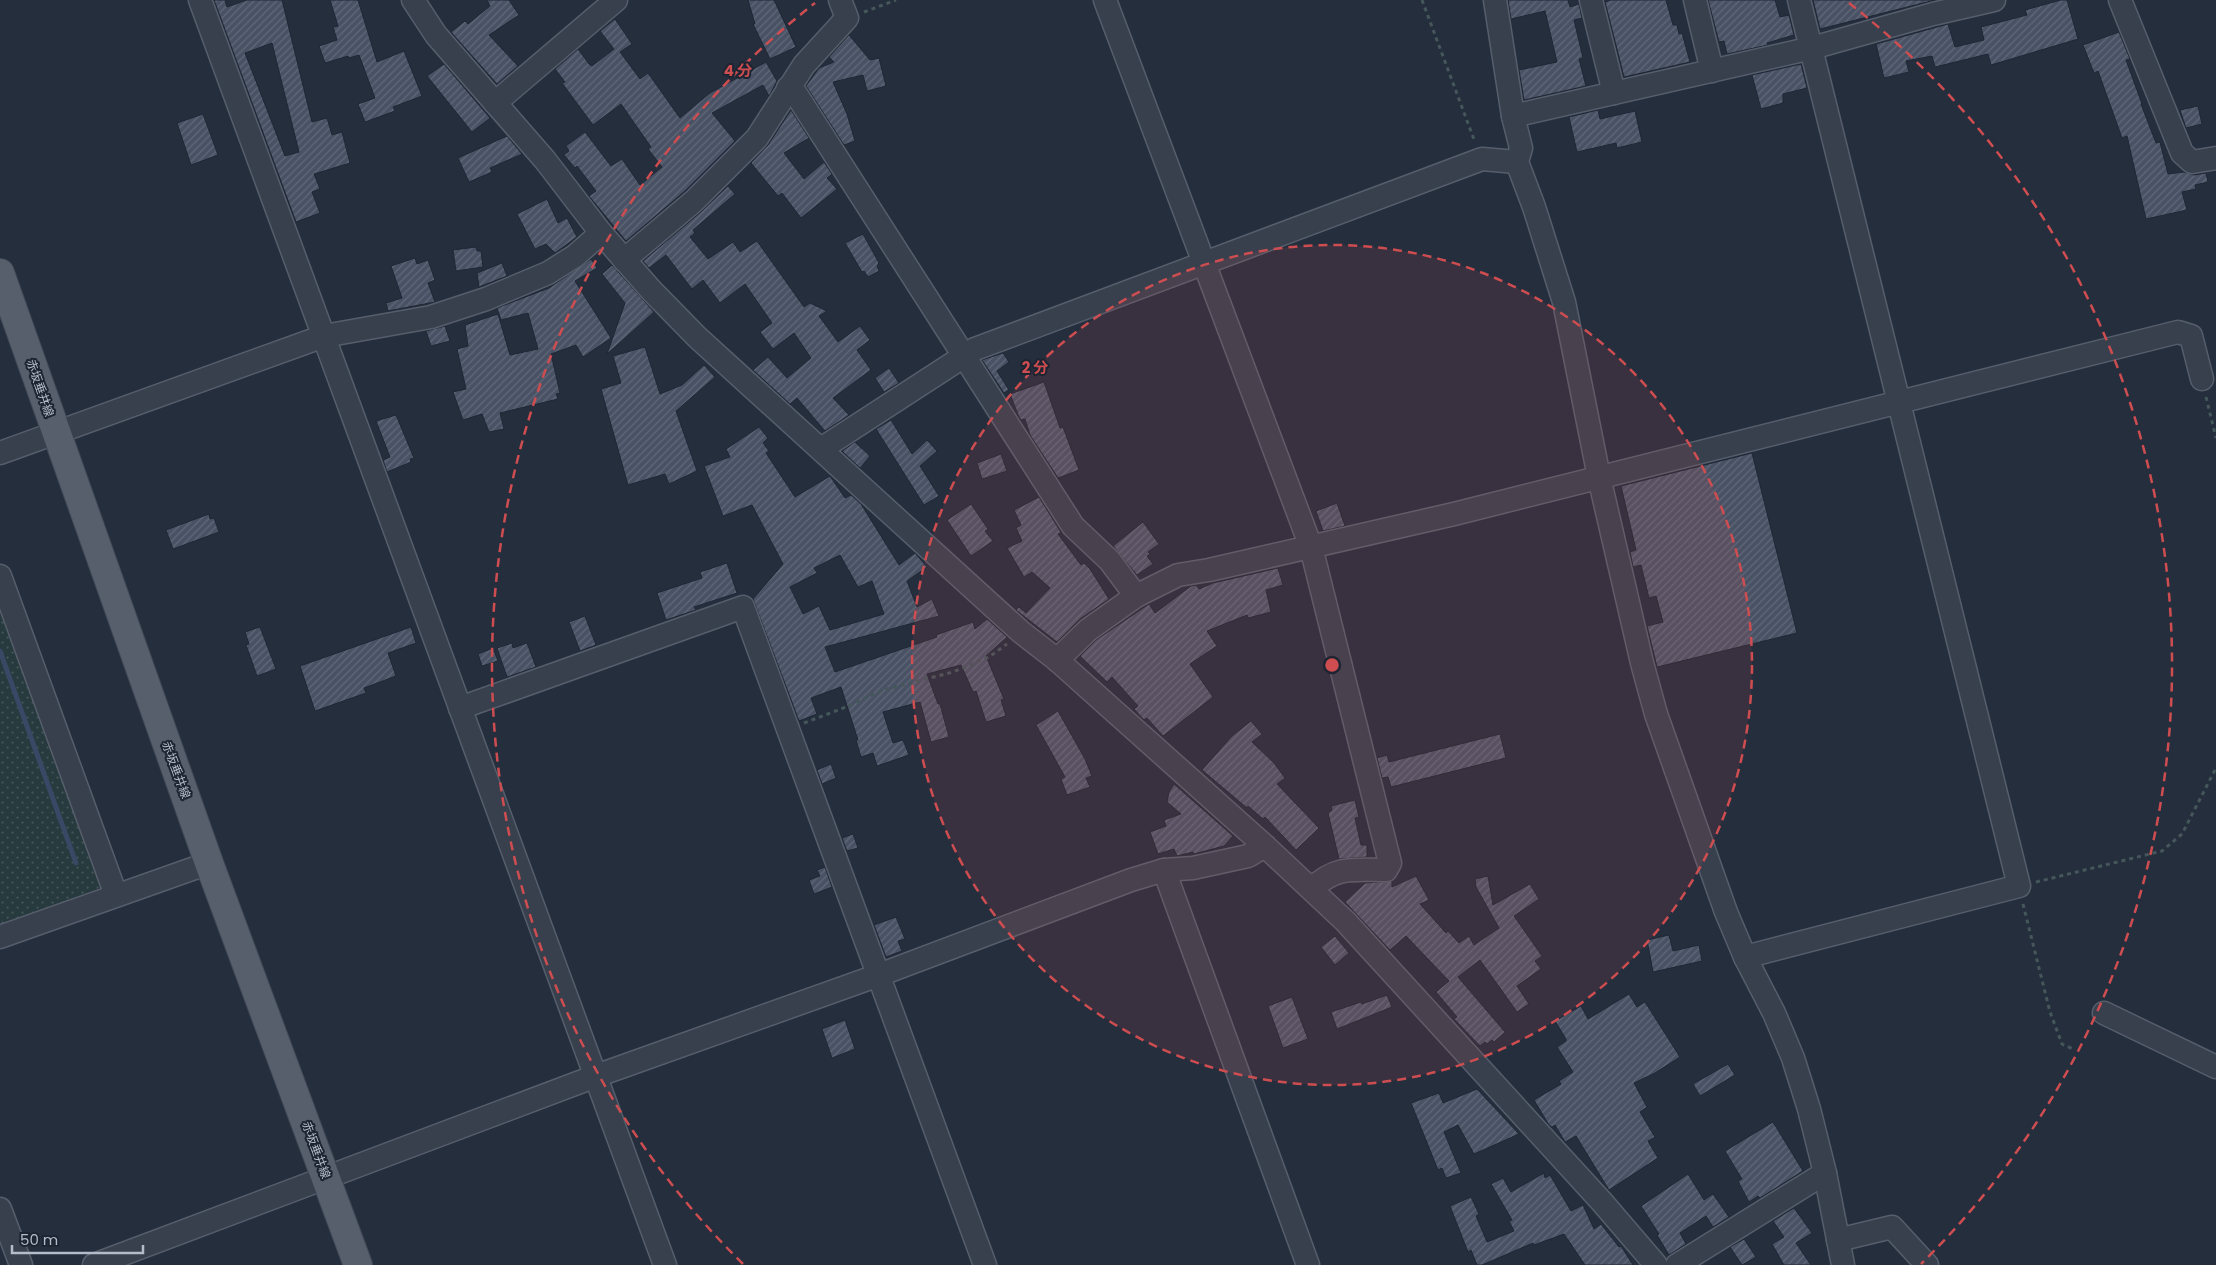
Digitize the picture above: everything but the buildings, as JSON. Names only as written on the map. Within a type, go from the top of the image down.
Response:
[{"type":"main road","name":"赤坂垂井線","points":[[0,273],[209,862],[358,1265]]},
{"type":"street","points":[[200,0],[665,1265]]},
{"type":"street","points":[[413,0],[436,35],[546,160],[601,233],[624,260],[697,336],[1020,632],[1057,660],[1312,889],[1525,1116],[1656,1265]]},
{"type":"street","points":[[495,103],[616,0]]},
{"type":"street","points":[[1105,0],[1311,547],[1390,863],[1386,870],[1339,871],[1326,877],[1312,889]]},
{"type":"street","points":[[1495,0],[1513,116],[1522,148],[1516,162],[1534,207],[1564,302],[1599,477],[1642,663],[1656,714],[1726,912],[1745,956],[1774,1013],[1792,1058],[1809,1109],[1825,1173],[1843,1265]]},
{"type":"street","points":[[1591,0],[1614,94]]},
{"type":"street","points":[[1694,0],[1712,71]]},
{"type":"street","points":[[1745,956],[2019,886],[1799,0]]},
{"type":"street","points":[[1513,116],[1812,48],[1932,14],[1994,0]]},
{"type":"street","points":[[2120,0],[2182,153],[2192,162],[2216,158]]},
{"type":"street","points":[[624,260],[694,201],[758,138],[788,88],[843,9]]},
{"type":"street","points":[[788,88],[796,94],[1073,526],[1110,560],[1136,596]]},
{"type":"street","points":[[821,450],[963,354],[1482,160],[1516,162]]},
{"type":"street","points":[[0,453],[324,336],[431,317],[486,299],[548,273],[575,256],[601,233]]},
{"type":"street","points":[[1057,660],[1088,630],[1136,596],[1178,575],[1311,547],[2178,332],[2191,336],[2202,379]]},
{"type":"street","points":[[0,576],[116,895]]},
{"type":"street","points":[[460,708],[743,607],[985,1265]]},
{"type":"street","points":[[94,1265],[596,1076],[879,975],[1131,880],[1164,870],[1193,868],[1248,856],[1265,846]]},
{"type":"street","points":[[0,937],[209,862]]},
{"type":"street","points":[[1164,870],[1308,1265]]},
{"type":"street","points":[[2104,1013],[2216,1067]]},
{"type":"street","points":[[1677,1265],[1825,1173]]},
{"type":"street","points":[[0,1208],[21,1265]]},
{"type":"street","points":[[1838,1240],[1892,1227],[1927,1265]]},
{"type":"path","points":[[843,9],[896,0]]},
{"type":"path","points":[[1422,0],[1482,160]]},
{"type":"path","points":[[2202,379],[2216,438]]},
{"type":"path","points":[[787,729],[841,709],[883,690],[953,672],[999,650],[1020,632]]},
{"type":"path","points":[[2072,1049],[2062,1044],[2050,1012],[2019,886],[2162,851],[2182,834],[2216,768]]},
{"type":"green space","points":[[0,606],[105,886],[0,926]]},
{"type":"waterway","points":[[0,651],[76,863]]}]
